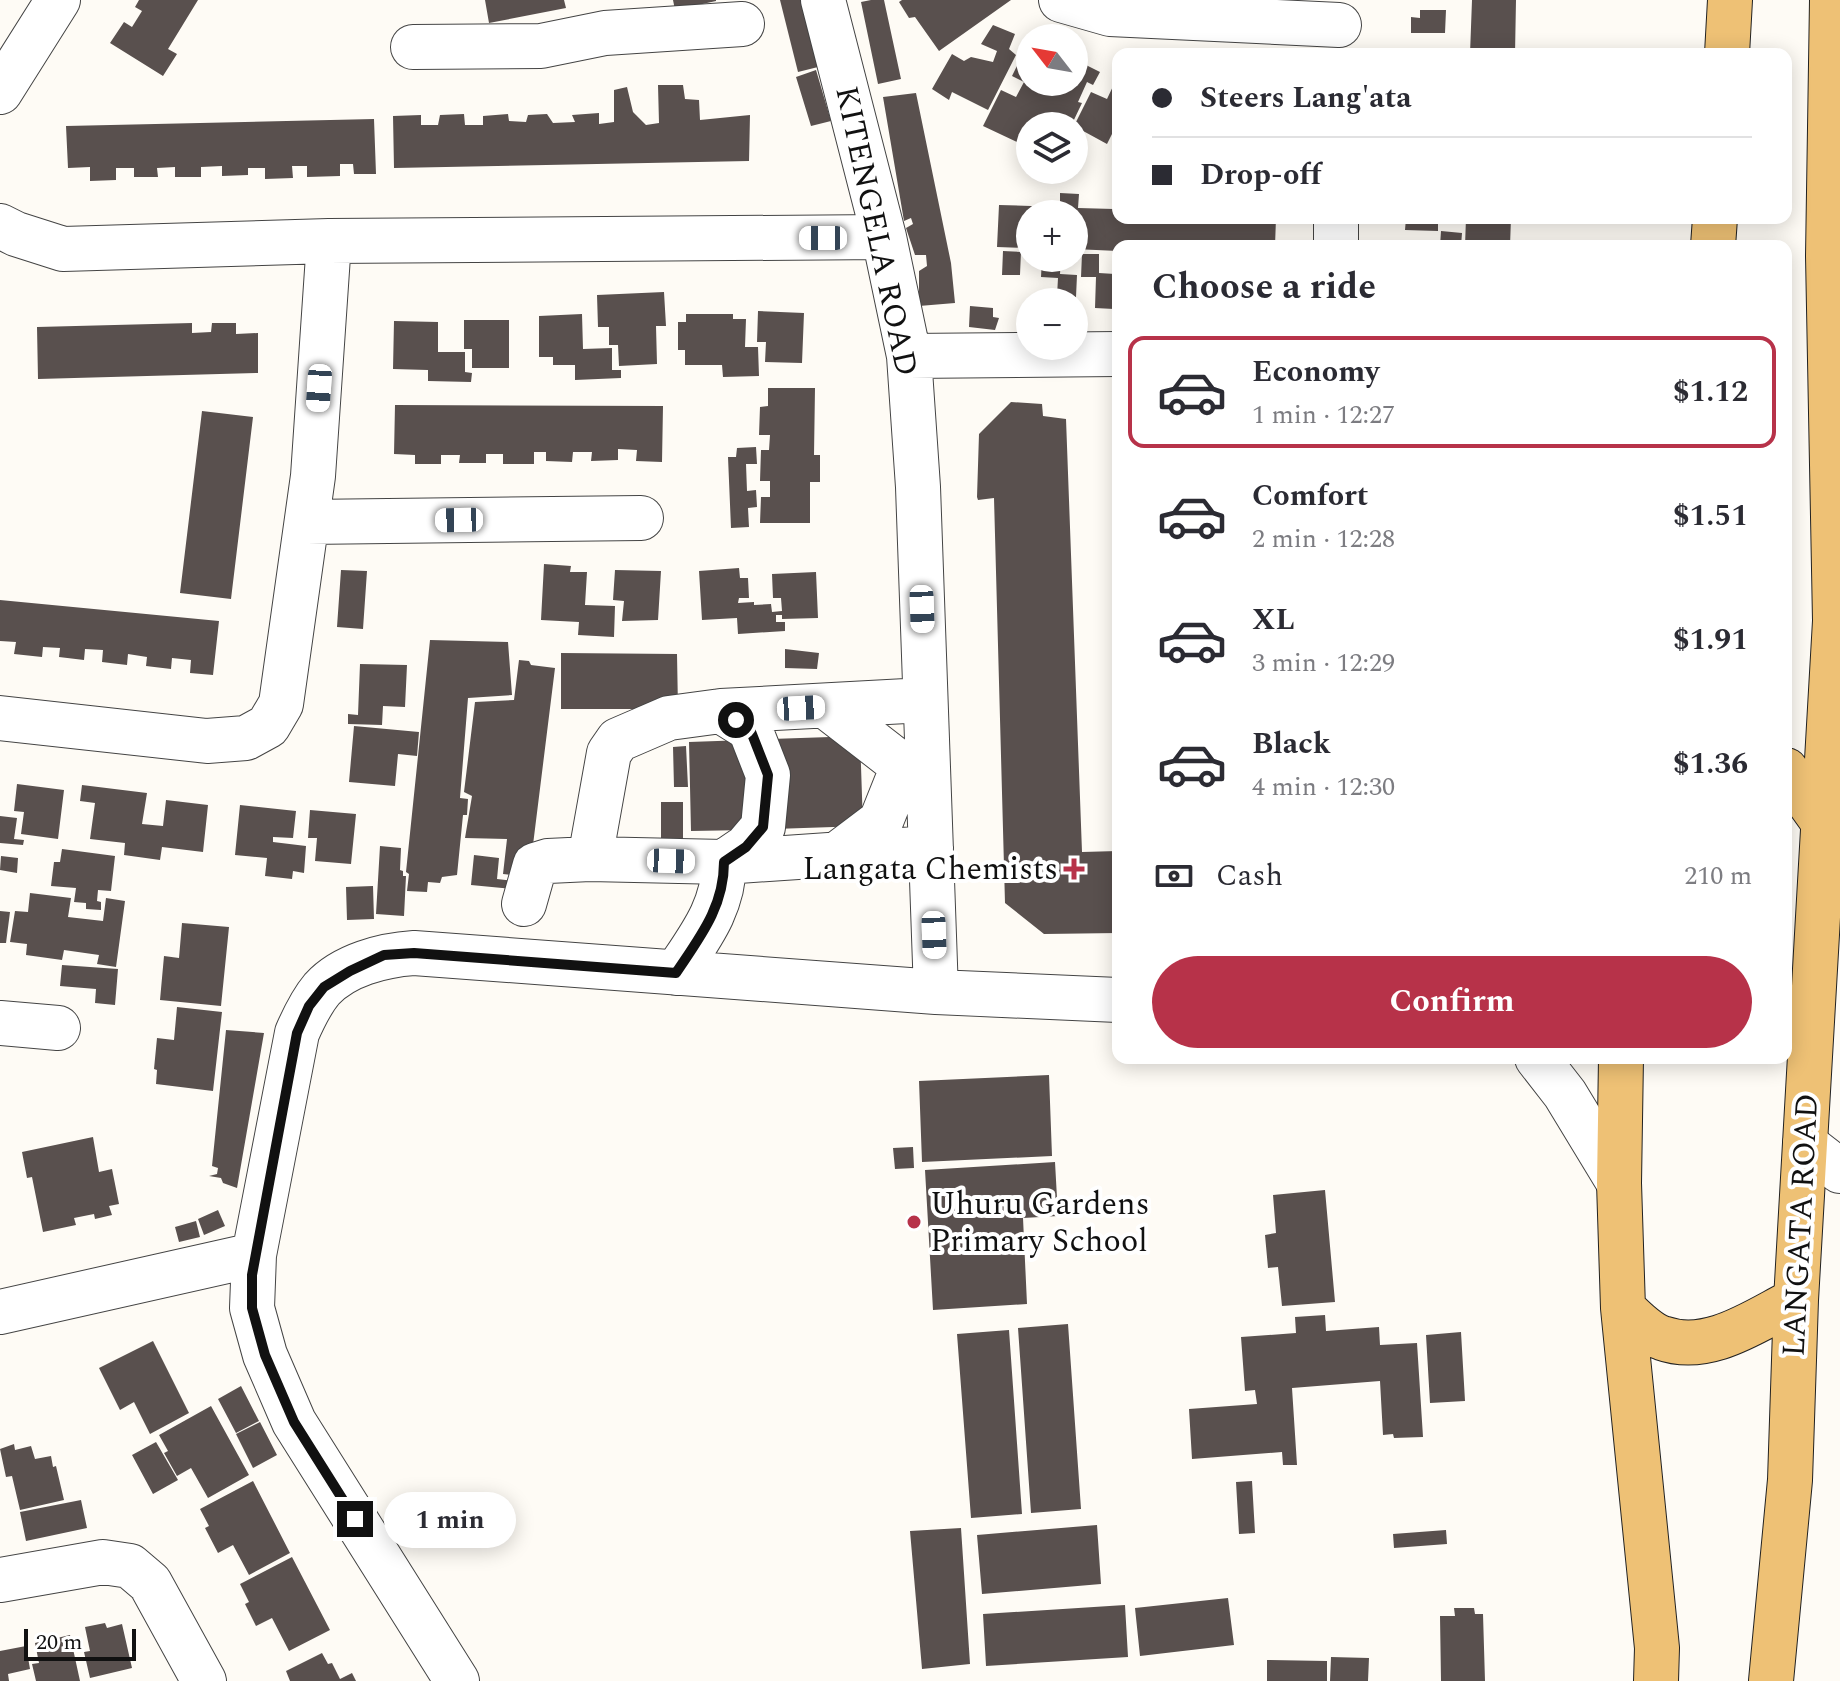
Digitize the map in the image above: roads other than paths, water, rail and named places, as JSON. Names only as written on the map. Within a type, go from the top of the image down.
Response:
[{"type":"main road","points":[[1727,48],[1730,0]]},
{"type":"main road","name":"LANGATA ROAD","points":[[1771,1681],[1790,1480],[1796,1300],[1835,621],[1828,256],[1832,0]]},
{"type":"main road","points":[[1792,778],[1823,822]]},
{"type":"main road","points":[[1621,1064],[1619,1183],[1623,1308],[1657,1648],[1656,1681]]},
{"type":"main road","points":[[1623,1308],[1641,1325],[1662,1338],[1704,1342],[1734,1333],[1796,1300]]},
{"type":"street","points":[[0,92],[58,0]]},
{"type":"street","name":"KITENGELA ROAD","points":[[823,0],[884,237],[909,356],[918,487],[936,992]]},
{"type":"street","points":[[1061,0],[1110,14],[1339,26]]},
{"type":"street","points":[[413,47],[541,46],[602,16],[742,24]]},
{"type":"street","points":[[0,226],[63,249],[329,241],[884,237]]},
{"type":"street","points":[[0,718],[207,741],[246,738],[268,726],[281,704],[313,476],[329,241]]},
{"type":"street","points":[[909,356],[1112,354]]},
{"type":"street","points":[[307,522],[641,518]]},
{"type":"street","points":[[590,859],[609,753],[612,746],[635,731],[669,718],[721,711],[925,700]]},
{"type":"street","points":[[827,707],[903,766],[881,821],[836,855]]},
{"type":"street","points":[[721,711],[750,729],[768,775],[763,827],[746,847],[724,862]]},
{"type":"street","points":[[524,904],[535,865],[548,861],[724,862],[931,848]]},
{"type":"street","points":[[676,973],[715,914],[724,862]]},
{"type":"street","points":[[457,1681],[294,1422],[265,1355],[252,1308],[254,1255],[297,1033],[309,1006],[324,987],[384,955],[414,953],[936,992],[1112,1000]]},
{"type":"street","points":[[0,1023],[58,1028]]},
{"type":"street","points":[[1542,1064],[1565,1094],[1619,1183]]},
{"type":"street","points":[[1805,1144],[1840,1171]]},
{"type":"street","points":[[0,1312],[254,1255]]},
{"type":"street","points":[[0,1580],[103,1562],[130,1566],[150,1583],[204,1681]]},
{"type":"place","name":"Langata Chemists","points":[[1074,869]]},
{"type":"place","name":"Uhuru Gardens Primary School","points":[[914,1222]]}]
